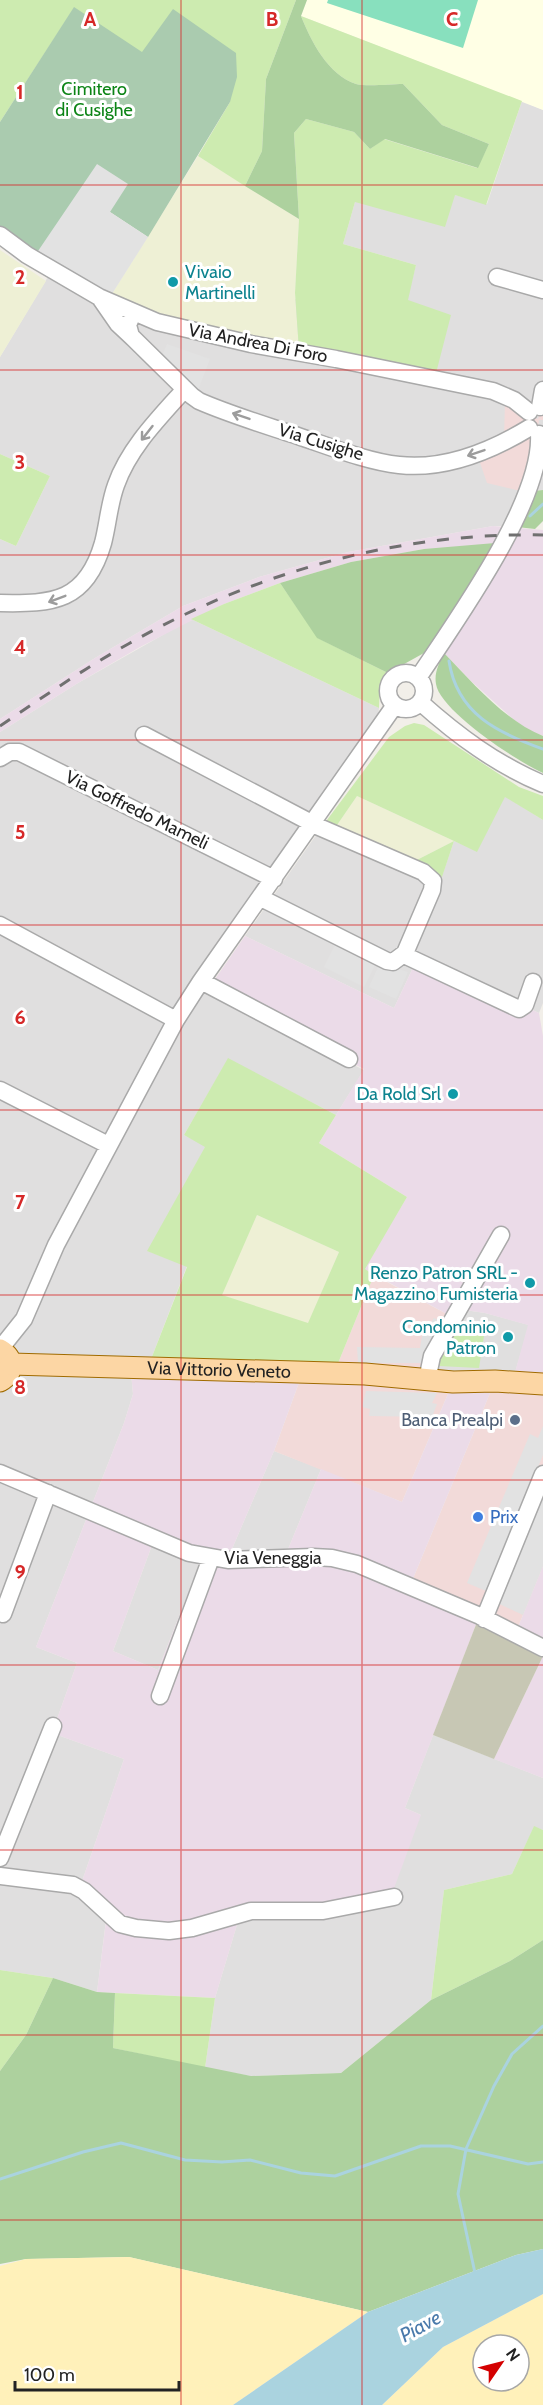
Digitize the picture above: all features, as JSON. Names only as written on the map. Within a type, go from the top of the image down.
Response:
[{"type":"main road","name":"Via Vittorio Veneto","points":[[3,1361],[365,1374],[427,1380],[543,1384]]},
{"type":"street","name":"Via Andrea Di Foro","points":[[0,235],[27,255],[99,297],[157,322],[251,344],[493,391],[514,400],[538,416]]},
{"type":"street","points":[[497,277],[543,290]]},
{"type":"street","name":"Via Cusighe","points":[[99,297],[118,324],[195,398],[210,406],[326,445],[397,465],[429,465],[456,460],[498,446],[538,416]]},
{"type":"street","points":[[133,313],[128,329],[134,339]]},
{"type":"street","points":[[0,603],[35,604],[55,600],[71,592],[85,579],[99,553],[116,485],[124,469],[149,430],[185,389]]},
{"type":"street","points":[[418,678],[502,546],[517,516],[537,464],[538,416]]},
{"type":"street","points":[[408,673],[418,678],[424,693],[420,702],[411,708],[395,705],[389,696],[389,684],[397,676],[408,673]]},
{"type":"street","points":[[420,702],[451,730],[489,757],[543,784]]},
{"type":"street","points":[[3,1361],[28,1312],[56,1245],[176,1020],[395,705]]},
{"type":"street","points":[[144,735],[313,823],[423,872],[433,880],[432,891],[404,955],[398,960],[387,961],[261,898]]},
{"type":"street","name":"Via Goffredo Mameli","points":[[0,758],[10,752],[20,752],[274,879]]},
{"type":"street","points":[[0,925],[176,1020]]},
{"type":"street","points":[[404,955],[519,1009],[525,1005],[533,982]]},
{"type":"street","points":[[201,981],[349,1059]]},
{"type":"street","points":[[0,1090],[108,1145]]},
{"type":"street","points":[[427,1380],[432,1356],[501,1235]]},
{"type":"street","name":"Via Veneggia","points":[[0,1473],[168,1545],[211,1558],[243,1561],[332,1558],[357,1564],[484,1619],[543,1648]]},
{"type":"street","points":[[484,1619],[543,1474]]},
{"type":"street","points":[[3,1614],[48,1493]]},
{"type":"street","points":[[160,1696],[211,1558]]},
{"type":"street","points":[[0,1858],[53,1726]]},
{"type":"street","points":[[0,1876],[66,1884],[84,1892],[120,1924],[169,1931],[192,1928],[251,1911],[323,1911],[394,1897]]},
{"type":"shaded area","points":[[307,0],[543,0],[543,110],[301,16]]},
{"type":"shaded area","points":[[522,101],[543,110],[543,401],[539,419],[543,420],[543,490],[524,492],[507,526],[493,526],[348,552],[259,577],[183,606],[95,658],[0,719],[0,539],[16,546],[50,476],[0,454],[0,357],[55,265],[110,297],[407,300],[416,265],[343,244],[355,202],[455,195],[487,204]]},
{"type":"shaded area","points":[[198,156],[299,219],[295,293],[299,350],[169,323],[110,297]]},
{"type":"shaded area","points":[[97,164],[128,184],[110,212],[148,237],[110,297],[36,254]]},
{"type":"shaded area","points":[[0,250],[46,281],[0,357]]},
{"type":"shaded area","points":[[167,344],[210,359],[195,398],[159,363]]},
{"type":"shaded area","points":[[505,401],[538,419],[543,401],[543,420],[539,420],[534,463],[524,492],[487,483],[475,448],[504,439]]},
{"type":"shaded area","points":[[493,526],[543,530],[543,736],[523,728],[444,653],[424,549],[351,562],[280,583],[224,604],[140,647],[0,732],[0,719],[95,658],[183,606],[259,577],[348,552]]},
{"type":"shaded area","points":[[191,619],[379,708],[378,717],[200,989],[364,1070],[336,1115],[228,1059],[184,1135],[206,1146],[148,1251],[187,1266],[146,1372],[131,1372],[133,1394],[124,1423],[36,1647],[77,1663],[52,1733],[124,1759],[78,1893],[106,1920],[97,1992],[53,1978],[0,1970],[0,732],[78,683]]},
{"type":"shaded area","points":[[357,796],[454,841],[411,863],[335,828]]},
{"type":"shaded area","points":[[505,796],[543,820],[543,1003],[539,1013],[418,957],[394,1008],[245,936],[324,824],[442,876],[454,841],[477,851]]},
{"type":"shaded area","points":[[245,936],[394,1008],[418,957],[539,1013],[543,1036],[543,1383],[512,1383],[528,1325],[465,1310],[458,1320],[364,1269],[407,1197],[319,1143],[364,1069],[206,992]]},
{"type":"shaded area","points":[[338,939],[378,959],[364,987],[324,967]]},
{"type":"shaded area","points":[[380,963],[408,972],[396,999],[369,987]]},
{"type":"shaded area","points":[[257,1215],[339,1252],[308,1324],[221,1295]]},
{"type":"shaded area","points":[[374,1275],[458,1320],[429,1379],[453,1382],[402,1502],[274,1451],[301,1377],[332,1378]]},
{"type":"shaded area","points":[[465,1310],[529,1325],[512,1383],[429,1380]]},
{"type":"shaded area","points":[[434,1318],[450,1325],[431,1363],[358,1363],[357,1347],[420,1348],[422,1336]]},
{"type":"shaded area","points":[[131,1372],[301,1377],[274,1451],[226,1563],[282,1564],[321,1469],[402,1502],[453,1382],[495,1381],[407,1593],[477,1622],[405,1808],[421,1815],[389,1902],[239,1918],[215,1998],[97,1992],[106,1921],[78,1893],[124,1759],[52,1733],[77,1663],[36,1647],[124,1423],[133,1394]],"holes":[[[155,1537],[202,1558],[158,1670],[113,1651]]]},
{"type":"shaded area","points":[[495,1381],[543,1383],[543,1566],[516,1632],[407,1593]]},
{"type":"shaded area","points":[[366,1391],[437,1393],[432,1403],[437,1404],[432,1417],[369,1416],[370,1409],[362,1407]]},
{"type":"shaded area","points":[[543,1426],[543,1455],[486,1591],[467,1583],[530,1434],[538,1438]]},
{"type":"shaded area","points":[[274,1451],[321,1469],[282,1564],[226,1563]]},
{"type":"shaded area","points":[[543,1490],[543,1566],[523,1615],[497,1603]]},
{"type":"shaded area","points":[[155,1537],[202,1558],[158,1670],[113,1651]]},
{"type":"shaded area","points":[[543,1566],[543,1644],[516,1632]]},
{"type":"shaded area","points":[[477,1622],[543,1644],[543,1656],[494,1759],[433,1735]]},
{"type":"shaded area","points":[[543,1656],[543,1778],[494,1759]]},
{"type":"shaded area","points":[[433,1735],[543,1778],[543,1830],[534,1827],[512,1874],[444,1890],[431,2000],[341,2073],[251,2076],[205,2068],[215,1998],[239,1918],[421,1815],[405,1808]]},
{"type":"green space","points":[[0,0],[296,0],[266,79],[262,151],[245,186],[198,156],[230,102],[142,53],[74,8],[0,122]]},
{"type":"green space","points":[[296,0],[307,0],[301,16],[315,46],[337,73],[346,80],[361,85],[403,84],[442,125],[489,144],[478,168],[385,139],[370,149],[354,132],[306,119],[294,133],[299,219],[245,186],[262,151],[266,79]]},
{"type":"green space","points":[[328,0],[478,0],[463,48],[327,3]]},
{"type":"green space","name":"Cimitero di Cusighe","points":[[74,7],[142,52],[173,9],[236,53],[237,77],[230,102],[148,237],[110,212],[36,254],[0,226],[0,122]]},
{"type":"green space","points":[[301,16],[522,101],[486,205],[455,195],[445,227],[355,202],[343,244],[416,265],[408,300],[451,315],[434,381],[299,350],[295,293],[299,219],[294,133],[306,119],[354,132],[370,149],[384,139],[477,168],[489,144],[442,125],[403,84],[361,85],[346,80],[322,56]]},
{"type":"green space","points":[[0,454],[50,476],[16,546],[0,539]]},
{"type":"green space","points":[[543,490],[543,521],[535,529],[507,526],[524,492]]},
{"type":"green space","points":[[507,542],[424,653],[388,673],[317,638],[280,583],[351,562],[424,549]]},
{"type":"green space","points":[[280,583],[318,638],[388,673],[380,684],[379,708],[191,619]]},
{"type":"green space","points":[[444,653],[502,711],[543,736],[543,773],[499,747],[451,708],[436,684],[436,672]]},
{"type":"green space","points":[[414,723],[424,725],[519,787],[543,796],[543,820],[505,797],[477,852],[357,796],[335,828],[324,824],[389,737]]},
{"type":"green space","points":[[454,841],[442,877],[411,863]]},
{"type":"green space","points":[[228,1058],[336,1115],[319,1143],[407,1197],[365,1269],[374,1275],[332,1378],[146,1372],[187,1267],[147,1251],[205,1147],[184,1135]],"holes":[[[257,1215],[339,1252],[308,1323],[222,1295]]]},
{"type":"green space","points":[[451,1330],[484,1336],[479,1368],[439,1366],[436,1356]]},
{"type":"green space","points":[[534,1826],[543,1830],[543,1940],[510,1961],[431,2000],[444,1890],[512,1874]]},
{"type":"green space","points":[[543,1940],[543,2249],[516,2255],[368,2312],[129,2257],[26,2259],[0,2264],[0,2071],[26,2035],[53,1978],[97,1992],[115,1993],[113,2048],[251,2076],[341,2073],[431,2000],[510,1961]]},
{"type":"green space","points":[[0,1970],[53,1978],[26,2035],[0,2071]]},
{"type":"green space","points":[[115,1993],[215,1998],[205,2068],[113,2048]]},
{"type":"sand","points":[[129,2257],[368,2312],[233,2405],[0,2405],[0,2266],[26,2259]]},
{"type":"sand","points":[[543,2294],[543,2405],[382,2405],[443,2347]]},
{"type":"water","name":"Piave","points":[[543,2249],[543,2294],[443,2347],[382,2405],[233,2405],[368,2312],[516,2255]]},
{"type":"waterway","points":[[530,516],[543,504]]},
{"type":"waterway","points":[[449,661],[453,679],[470,708],[482,719],[510,736],[543,749]]},
{"type":"waterway","points":[[475,2273],[458,2194],[466,2149],[494,2086],[512,2054],[543,2026]]},
{"type":"waterway","points":[[0,2179],[83,2152],[121,2143],[185,2160],[222,2162],[250,2160],[301,2173],[335,2176],[421,2146],[450,2146],[528,2164],[543,2162]]},
{"type":"railway","points":[[0,726],[130,643],[227,596],[278,577],[330,561],[382,549],[489,536],[543,535]]},
{"type":"place","name":"Vivaio Martinelli","points":[[173,282]]},
{"type":"place","name":"Da Rold Srl","points":[[453,1094]]},
{"type":"place","name":"Renzo Patron SRL - Magazzino Fumisteria","points":[[530,1283]]},
{"type":"place","name":"Condominio Patron","points":[[508,1337]]},
{"type":"place","name":"Banca Prealpi","points":[[515,1420]]},
{"type":"place","name":"Prix","points":[[478,1517]]}]
